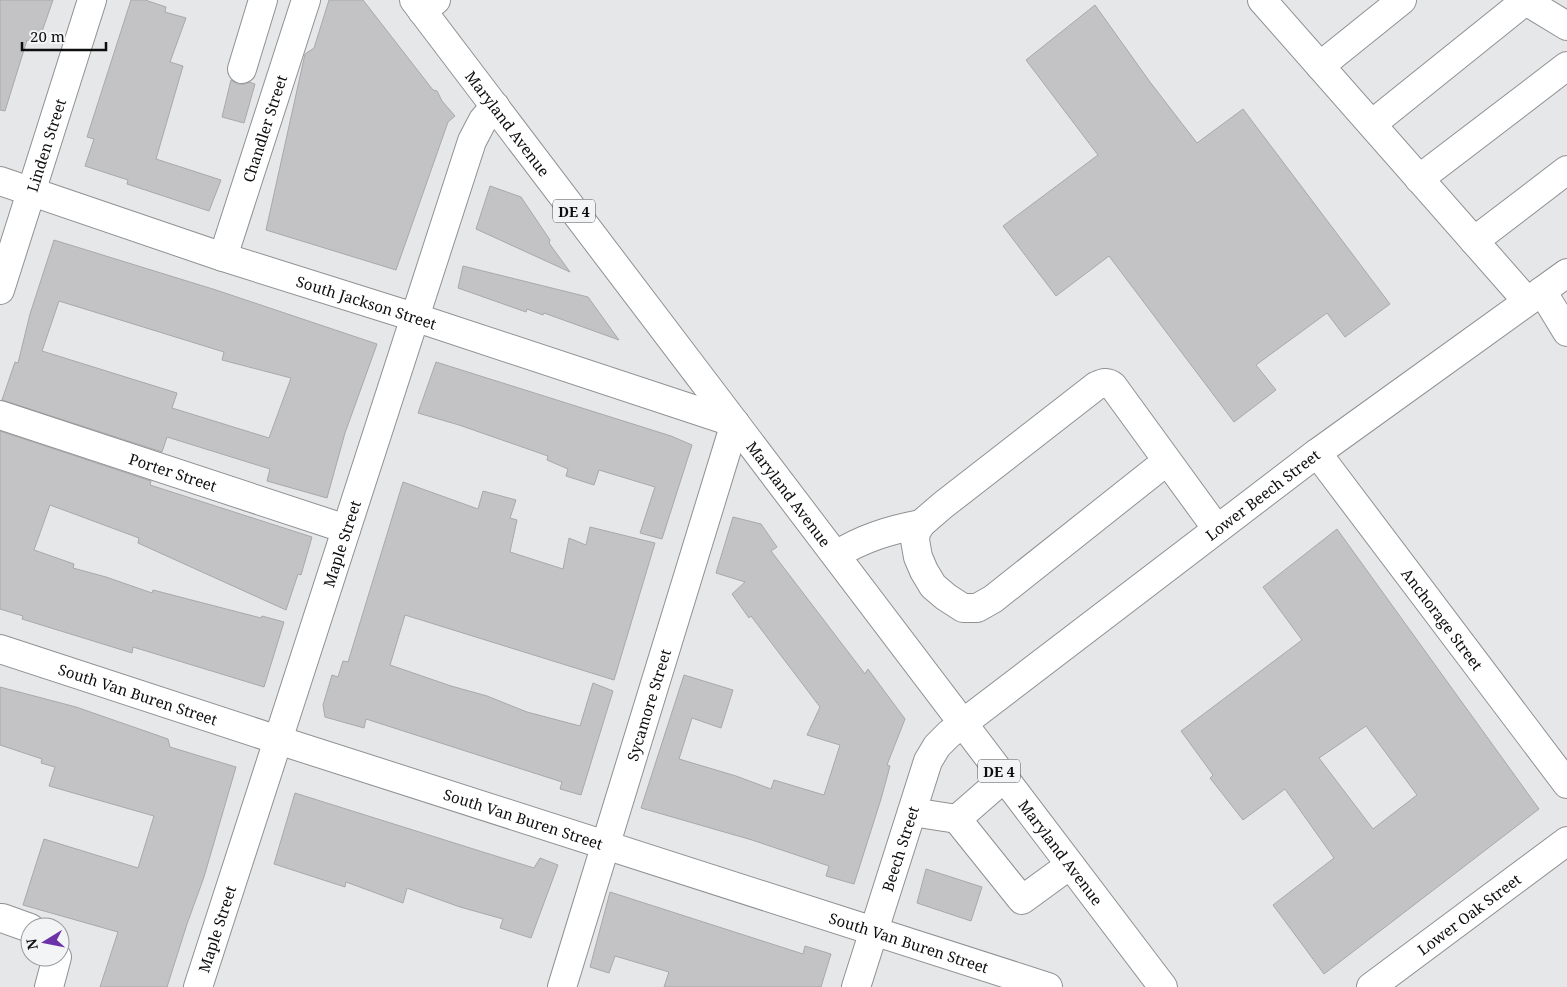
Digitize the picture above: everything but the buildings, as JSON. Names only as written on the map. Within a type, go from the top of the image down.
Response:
[{"type":"street","name":"Linden Street","points":[[0,290],[92,0]]},
{"type":"street","points":[[242,69],[263,0]]},
{"type":"street","name":"Chandler Street","points":[[223,257],[306,0]]},
{"type":"street","points":[[1320,66],[1402,0]]},
{"type":"street","points":[[1372,124],[1525,0],[1567,26]]},
{"type":"street","points":[[1271,3],[1320,66],[1474,241],[1534,296],[1567,332]]},
{"type":"street","name":"Maryland Avenue","points":[[424,4],[495,106],[1163,987]]},
{"type":"street","points":[[1419,179],[1567,66]]},
{"type":"street","name":"Maple Street","points":[[198,987],[472,141],[483,120],[495,106]]},
{"type":"street","points":[[1474,241],[1567,170]]},
{"type":"street","name":"South Jackson Street","points":[[0,181],[223,257],[414,317],[735,423]]},
{"type":"street","name":"Lower Beech Street","points":[[963,724],[1317,453],[1567,272]]},
{"type":"street","points":[[1168,462],[994,599],[977,608],[963,608],[933,586],[918,557],[915,540],[916,532],[921,524],[1096,386],[1104,382],[1113,386],[1168,462],[1217,530]]},
{"type":"street","name":"Porter Street","points":[[0,415],[346,528]]},
{"type":"street","name":"Sycamore Street","points":[[562,987],[735,423]]},
{"type":"street","name":"Anchorage Street","points":[[1317,453],[1567,784]]},
{"type":"street","points":[[836,555],[862,540],[921,524]]},
{"type":"street","name":"South Van Buren Street","points":[[0,649],[1048,987]]},
{"type":"street","name":"Beech Street","points":[[856,987],[928,761],[937,746],[963,724]]},
{"type":"street","points":[[957,819],[1004,778]]},
{"type":"street","points":[[912,812],[957,819],[1022,900],[1070,865]]},
{"type":"street","name":"Lower Oak Street","points":[[1371,987],[1567,841]]},
{"type":"street","points":[[2,918],[20,924]]},
{"type":"street","points":[[49,987],[54,967]]}]
